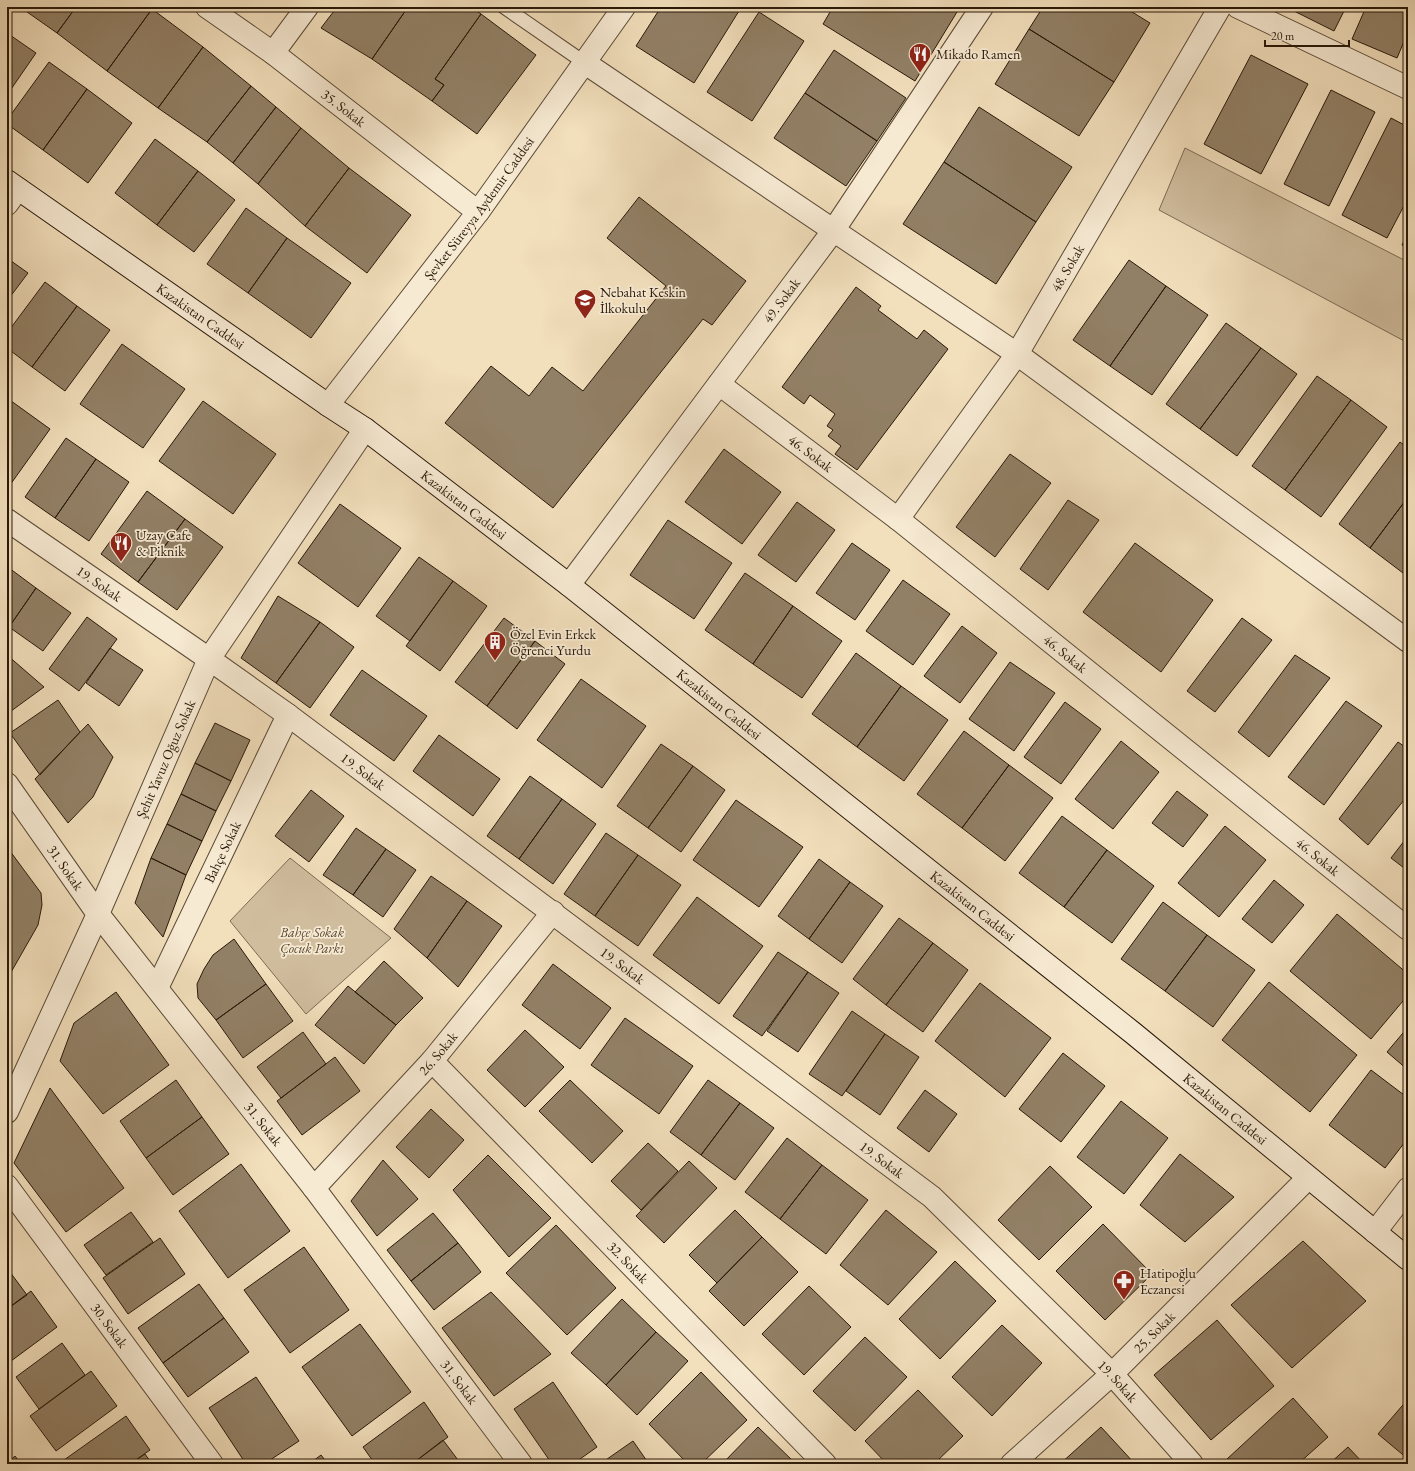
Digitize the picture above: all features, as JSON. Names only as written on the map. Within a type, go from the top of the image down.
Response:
[{"type":"street","name":"35. Sokak","points":[[207,7],[274,52],[478,212]]},
{"type":"street","points":[[274,52],[306,7]]},
{"type":"street","name":"Şevket Süreyya Aydemir Caddesi","points":[[328,405],[478,212],[585,64],[624,7]]},
{"type":"street","name":"49. Sokak","points":[[568,585],[719,384],[832,230],[982,7]]},
{"type":"street","name":"48. Sokak","points":[[898,519],[1017,354],[1220,7]]},
{"type":"street","points":[[1238,7],[1408,88]]},
{"type":"street","points":[[585,64],[1017,354],[1408,641]]},
{"type":"street","name":"Kazakistan Caddesi","points":[[11,191],[365,429],[568,585],[1127,1028],[1408,1259]]},
{"type":"street","name":"46. Sokak","points":[[719,384],[898,519],[1408,929]]},
{"type":"street","name":"Şehit Yavuz Oğuz Sokak","points":[[7,1112],[98,914],[210,658],[365,429]]},
{"type":"street","name":"19. Sokak","points":[[7,520],[210,658],[288,715],[932,1197],[1112,1374],[1192,1464]]},
{"type":"street","name":"Bahçe Sokak","points":[[157,988],[288,715]]},
{"type":"street","name":"31. Sokak","points":[[7,784],[98,914],[314,1188],[521,1464]]},
{"type":"street","name":"26. Sokak","points":[[314,1188],[432,1061],[553,912]]},
{"type":"street","name":"32. Sokak","points":[[432,1061],[825,1464]]},
{"type":"street","name":"25. Sokak","points":[[1012,1464],[1112,1374],[1308,1178]]},
{"type":"street","name":"30. Sokak","points":[[7,1186],[212,1464]]},
{"type":"street","points":[[1375,1232],[1408,1190]]},
{"type":"lane","points":[[504,7],[585,64]]},
{"type":"green space","points":[[1185,148],[1408,262],[1408,343],[1159,210]]},
{"type":"green space","name":"Bahçe Sokak Çocuk Parkı","points":[[290,858],[391,938],[306,1014],[230,921]]},
{"type":"building","points":[[20,7],[76,7],[57,33]]},
{"type":"building","points":[[76,7],[148,7],[152,9],[107,71],[57,33]]},
{"type":"building","points":[[337,7],[408,7],[372,59],[321,28]]},
{"type":"building","points":[[408,7],[471,7],[481,14],[435,79],[444,85],[432,101],[372,59]]},
{"type":"building","points":[[661,7],[733,7],[739,11],[694,83],[636,46]]},
{"type":"building","points":[[833,7],[960,7],[915,81],[823,24]]},
{"type":"building","points":[[1043,7],[1124,7],[1150,23],[1114,82],[1029,29]]},
{"type":"building","points":[[1286,7],[1346,7],[1334,31]]},
{"type":"building","points":[[1366,7],[1408,7],[1408,32],[1397,58],[1352,39]]},
{"type":"building","points":[[152,9],[203,47],[158,108],[107,71]]},
{"type":"building","points":[[759,12],[804,41],[752,121],[707,92]]},
{"type":"building","points":[[481,14],[536,55],[477,134],[432,101],[444,85],[435,79]]},
{"type":"building","points":[[1029,29],[1114,82],[1079,136],[995,84]]},
{"type":"building","points":[[7,33],[36,53],[7,95]]},
{"type":"building","points":[[203,47],[251,86],[207,142],[158,108]]},
{"type":"building","points":[[834,50],[906,98],[877,141],[805,93]]},
{"type":"building","points":[[1251,55],[1308,84],[1261,174],[1204,144]]},
{"type":"building","points":[[49,62],[87,89],[43,150],[7,124],[7,120]]},
{"type":"building","points":[[251,86],[276,107],[233,163],[207,142]]},
{"type":"building","points":[[87,89],[132,123],[88,183],[43,150]]},
{"type":"building","points":[[1331,90],[1375,112],[1329,206],[1284,184]]},
{"type":"building","points":[[805,93],[877,141],[846,186],[774,138]]},
{"type":"building","points":[[276,107],[301,128],[258,184],[233,163]]},
{"type":"building","points":[[979,107],[1072,167],[1036,222],[944,162]]},
{"type":"building","points":[[1391,118],[1408,127],[1408,198],[1387,238],[1342,215]]},
{"type":"building","points":[[301,128],[349,168],[305,226],[258,184]]},
{"type":"building","points":[[155,139],[198,171],[157,225],[115,193]]},
{"type":"building","points":[[944,162],[1036,222],[996,284],[903,224]]},
{"type":"building","points":[[349,168],[411,215],[367,273],[305,226]]},
{"type":"building","points":[[198,171],[235,200],[194,252],[157,225]]},
{"type":"building","points":[[639,197],[746,281],[712,325],[703,319],[553,508],[445,423],[491,366],[529,396],[552,367],[583,391],[666,286],[607,238]]},
{"type":"building","points":[[246,208],[287,238],[248,293],[207,264]]},
{"type":"building","points":[[1408,233],[1408,249],[1402,245]]},
{"type":"building","points":[[287,238],[351,283],[311,338],[248,293]]},
{"type":"building","points":[[7,258],[28,273],[7,301]]},
{"type":"building","points":[[1129,260],[1166,286],[1110,366],[1073,340]]},
{"type":"building","points":[[45,282],[77,306],[32,367],[7,348],[7,333]]},
{"type":"building","points":[[1166,286],[1208,315],[1152,395],[1110,366]]},
{"type":"building","points":[[856,287],[881,306],[878,310],[917,339],[924,330],[948,349],[857,470],[835,454],[841,446],[828,436],[833,430],[827,426],[835,414],[810,395],[804,404],[782,387]]},
{"type":"building","points":[[77,306],[110,330],[65,391],[32,367]]},
{"type":"building","points":[[1226,323],[1261,348],[1200,429],[1166,404]]},
{"type":"building","points":[[122,344],[185,389],[143,448],[80,404]]},
{"type":"building","points":[[1261,348],[1297,374],[1237,456],[1200,429]]},
{"type":"building","points":[[1317,376],[1351,400],[1285,490],[1252,466]]},
{"type":"building","points":[[7,398],[50,429],[10,485],[7,483]]},
{"type":"building","points":[[1351,400],[1387,427],[1321,517],[1285,490]]},
{"type":"building","points":[[203,401],[276,454],[233,514],[159,461]]},
{"type":"building","points":[[66,438],[96,459],[55,518],[25,497]]},
{"type":"building","points":[[1400,442],[1408,448],[1408,497],[1370,548],[1339,524]]},
{"type":"building","points":[[724,449],[781,492],[742,544],[685,502]]},
{"type":"building","points":[[1010,454],[1051,483],[995,557],[956,527]]},
{"type":"building","points":[[96,459],[129,482],[89,541],[55,518]]},
{"type":"building","points":[[147,491],[185,519],[138,582],[101,554]]},
{"type":"building","points":[[1408,497],[1408,574],[1407,576],[1370,548]]},
{"type":"building","points":[[1068,500],[1099,520],[1048,590],[1020,569]]},
{"type":"building","points":[[797,502],[835,530],[796,582],[758,555]]},
{"type":"building","points":[[340,504],[401,548],[358,607],[298,563]]},
{"type":"building","points":[[185,519],[223,547],[177,610],[138,582]]},
{"type":"building","points":[[668,520],[732,563],[694,619],[630,575]]},
{"type":"building","points":[[852,543],[890,570],[855,620],[816,593]]},
{"type":"building","points":[[1135,543],[1213,600],[1161,672],[1083,612]]},
{"type":"building","points":[[419,557],[453,581],[410,641],[376,616]]},
{"type":"building","points":[[9,568],[36,588],[7,630],[7,570]]},
{"type":"building","points":[[745,573],[793,606],[753,664],[705,630]]},
{"type":"building","points":[[903,580],[950,614],[913,665],[866,631]]},
{"type":"building","points":[[453,581],[487,606],[440,671],[406,646]]},
{"type":"building","points":[[36,588],[71,613],[43,651],[9,627]]},
{"type":"building","points":[[278,596],[320,622],[276,683],[241,658]]},
{"type":"building","points":[[793,606],[842,641],[802,698],[753,664]]},
{"type":"building","points":[[87,617],[117,639],[79,691],[49,669]]},
{"type":"building","name":"Özel Evin Erkek Öğrenci Yurdu","points":[[504,618],[535,641],[487,706],[455,682]]},
{"type":"building","points":[[1242,618],[1272,640],[1215,712],[1187,691]]},
{"type":"building","points":[[320,622],[354,647],[310,708],[276,683]]},
{"type":"building","points":[[962,626],[997,653],[960,703],[924,676]]},
{"type":"building","points":[[535,641],[565,664],[517,729],[487,706]]},
{"type":"building","points":[[110,648],[143,670],[119,706],[86,683]]},
{"type":"building","points":[[856,653],[901,686],[857,747],[812,714]]},
{"type":"building","points":[[7,655],[44,687],[7,714]]},
{"type":"building","points":[[1295,655],[1330,678],[1269,757],[1238,732]]},
{"type":"building","points":[[1010,662],[1055,693],[1014,751],[969,719]]},
{"type":"building","points":[[362,670],[427,716],[394,761],[330,715]]},
{"type":"building","points":[[581,679],[646,726],[602,788],[537,740]]},
{"type":"building","points":[[901,686],[948,720],[904,781],[857,747]]},
{"type":"building","points":[[58,700],[80,732],[40,775],[10,733]]},
{"type":"building","points":[[1346,701],[1382,726],[1324,805],[1288,777]]},
{"type":"building","points":[[1065,702],[1101,729],[1061,784],[1024,757]]},
{"type":"building","points":[[215,723],[250,740],[231,781],[195,763]]},
{"type":"building","points":[[88,724],[113,757],[93,797],[68,823],[35,779]]},
{"type":"building","points":[[964,731],[1009,765],[962,828],[917,794]]},
{"type":"building","points":[[439,735],[500,779],[473,816],[413,771]]},
{"type":"building","points":[[1121,741],[1159,772],[1113,829],[1075,799]]},
{"type":"building","points":[[1398,742],[1408,749],[1408,795],[1368,845],[1339,819]]},
{"type":"building","points":[[661,744],[693,766],[648,828],[617,806]]},
{"type":"building","points":[[195,763],[231,781],[216,811],[181,794]]},
{"type":"building","points":[[1009,765],[1053,798],[1005,861],[962,828]]},
{"type":"building","points":[[693,766],[725,790],[681,852],[648,828]]},
{"type":"building","points":[[530,776],[562,799],[519,859],[487,836]]},
{"type":"building","points":[[311,790],[344,816],[309,862],[275,836]]},
{"type":"building","points":[[1177,791],[1208,815],[1183,847],[1152,823]]},
{"type":"building","points":[[181,794],[216,811],[202,841],[167,824]]},
{"type":"building","points":[[562,799],[596,824],[553,884],[519,859]]},
{"type":"building","points":[[736,800],[803,847],[759,907],[693,860]]},
{"type":"building","points":[[1062,816],[1107,850],[1064,907],[1019,873]]},
{"type":"building","points":[[167,824],[202,841],[186,875],[151,858]]},
{"type":"building","points":[[1225,826],[1266,860],[1219,917],[1178,883]]},
{"type":"building","points":[[356,828],[386,849],[353,895],[323,875]]},
{"type":"building","points":[[606,833],[638,855],[595,916],[564,894]]},
{"type":"building","points":[[1408,836],[1408,871],[1391,858]]},
{"type":"building","points":[[7,847],[41,893],[42,905],[38,925],[10,974],[7,970]]},
{"type":"building","points":[[386,849],[416,870],[383,917],[353,895]]},
{"type":"building","points":[[1107,850],[1154,886],[1112,943],[1064,907]]},
{"type":"building","points":[[638,855],[681,885],[638,946],[595,916]]},
{"type":"building","points":[[151,858],[186,875],[163,937],[135,903]]},
{"type":"building","points":[[819,859],[850,882],[809,939],[778,916]]},
{"type":"building","points":[[431,876],[467,901],[427,958],[394,929]]},
{"type":"building","points":[[1274,880],[1304,905],[1272,943],[1242,919]]},
{"type":"building","points":[[850,882],[883,906],[842,963],[809,939]]},
{"type":"building","points":[[697,897],[763,946],[719,1004],[653,955]]},
{"type":"building","points":[[467,901],[502,926],[458,987],[427,958]]},
{"type":"building","points":[[1163,902],[1207,935],[1165,991],[1121,959]]},
{"type":"building","points":[[1337,914],[1408,974],[1408,995],[1371,1039],[1290,971]]},
{"type":"building","points":[[899,918],[933,943],[886,1005],[853,979]]},
{"type":"building","points":[[1207,935],[1255,970],[1213,1027],[1165,991]]},
{"type":"building","points":[[234,939],[266,984],[216,1020],[198,998],[197,984],[213,955]]},
{"type":"building","points":[[933,943],[968,970],[923,1032],[886,1005]]},
{"type":"building","points":[[778,952],[808,972],[762,1036],[733,1016]]},
{"type":"building","points":[[384,961],[423,998],[396,1025],[355,992]]},
{"type":"building","points":[[553,964],[611,1008],[580,1049],[522,1005]]},
{"type":"building","points":[[808,972],[839,993],[798,1052],[767,1031]]},
{"type":"building","points":[[1269,982],[1357,1055],[1310,1112],[1222,1040]]},
{"type":"building","points":[[980,983],[1051,1038],[1005,1097],[935,1041]]},
{"type":"building","points":[[266,984],[293,1021],[243,1058],[216,1020]]},
{"type":"building","points":[[348,986],[396,1025],[364,1064],[315,1025]]},
{"type":"building","points":[[116,992],[169,1065],[103,1114],[60,1061],[74,1023]]},
{"type":"building","points":[[852,1011],[885,1034],[842,1096],[809,1074]]},
{"type":"building","points":[[625,1018],[693,1066],[659,1114],[591,1065]]},
{"type":"building","points":[[1408,1027],[1408,1070],[1387,1052]]},
{"type":"building","points":[[525,1030],[564,1067],[525,1107],[487,1070]]},
{"type":"building","points":[[303,1032],[326,1064],[281,1098],[257,1067]]},
{"type":"building","points":[[885,1034],[919,1057],[880,1115],[846,1091]]},
{"type":"building","points":[[1063,1053],[1105,1086],[1061,1142],[1019,1109]]},
{"type":"building","points":[[335,1057],[360,1091],[302,1135],[277,1101]]},
{"type":"building","points":[[1371,1070],[1408,1098],[1408,1138],[1385,1168],[1329,1125]]},
{"type":"building","points":[[176,1080],[202,1117],[146,1158],[120,1121]]},
{"type":"building","points":[[570,1080],[623,1131],[592,1163],[539,1111]]},
{"type":"building","points":[[708,1080],[740,1103],[701,1155],[670,1132]]},
{"type":"building","points":[[50,1088],[124,1188],[66,1232],[14,1163]]},
{"type":"building","points":[[925,1090],[957,1114],[929,1152],[897,1128]]},
{"type":"building","points":[[1121,1101],[1168,1138],[1124,1194],[1077,1157]]},
{"type":"building","points":[[740,1103],[774,1128],[735,1180],[701,1155]]},
{"type":"building","points":[[431,1109],[464,1140],[429,1178],[396,1147]]},
{"type":"building","points":[[202,1117],[229,1154],[173,1195],[146,1158]]},
{"type":"building","points":[[787,1138],[822,1165],[780,1219],[745,1192]]},
{"type":"building","points":[[648,1143],[678,1171],[641,1210],[611,1181]]},
{"type":"building","points":[[1180,1154],[1234,1197],[1185,1242],[1140,1205]]},
{"type":"building","points":[[488,1155],[551,1218],[509,1257],[453,1190]]},
{"type":"building","points":[[383,1160],[418,1199],[377,1236],[351,1201]]},
{"type":"building","points":[[689,1161],[717,1188],[664,1243],[636,1216]]},
{"type":"building","points":[[241,1164],[290,1231],[228,1278],[179,1211]]},
{"type":"building","points":[[822,1165],[868,1200],[826,1254],[780,1219]]},
{"type":"building","points":[[1050,1166],[1092,1207],[1039,1260],[998,1220]]},
{"type":"building","points":[[735,1210],[762,1237],[717,1283],[689,1255]]},
{"type":"building","points":[[886,1210],[937,1252],[888,1305],[840,1265]]},
{"type":"building","points":[[131,1212],[153,1242],[106,1275],[84,1245]]},
{"type":"building","points":[[433,1213],[458,1243],[411,1281],[387,1250]]},
{"type":"building","points":[[1103,1224],[1152,1274],[1105,1320],[1056,1271]]},
{"type":"building","points":[[556,1225],[616,1288],[567,1335],[506,1273]]},
{"type":"building","points":[[762,1237],[798,1272],[744,1326],[709,1291]]},
{"type":"building","points":[[160,1238],[185,1274],[128,1314],[103,1278]]},
{"type":"building","points":[[1303,1241],[1366,1301],[1292,1368],[1231,1305]]},
{"type":"building","points":[[458,1243],[481,1272],[434,1310],[411,1281]]},
{"type":"building","points":[[304,1247],[349,1310],[290,1353],[244,1290]]},
{"type":"building","points":[[955,1261],[996,1301],[940,1359],[899,1319]]},
{"type":"building","points":[[7,1268],[27,1295],[7,1309]]},
{"type":"building","points":[[199,1284],[224,1318],[163,1363],[138,1328]]},
{"type":"building","points":[[809,1286],[851,1327],[804,1375],[762,1334]]},
{"type":"building","points":[[31,1291],[57,1327],[7,1364],[7,1309]]},
{"type":"building","points":[[491,1292],[551,1354],[494,1396],[442,1328]]},
{"type":"building","points":[[622,1299],[656,1332],[606,1385],[571,1353]]},
{"type":"building","points":[[224,1318],[249,1352],[188,1397],[163,1363]]},
{"type":"building","points":[[1217,1320],[1274,1386],[1211,1440],[1154,1375]]},
{"type":"building","points":[[360,1324],[411,1392],[352,1436],[302,1367]]},
{"type":"building","points":[[1002,1325],[1042,1363],[992,1416],[952,1377]]},
{"type":"building","points":[[656,1332],[688,1361],[637,1415],[606,1385]]},
{"type":"building","points":[[865,1337],[907,1377],[855,1431],[813,1391]]},
{"type":"building","points":[[62,1343],[85,1375],[39,1409],[16,1377]]},
{"type":"building","points":[[91,1371],[117,1406],[56,1451],[30,1416]]},
{"type":"building","points":[[701,1372],[747,1420],[701,1464],[688,1464],[649,1424]]},
{"type":"building","points":[[256,1377],[299,1441],[264,1464],[246,1464],[209,1408]]},
{"type":"building","points":[[553,1382],[597,1447],[573,1464],[552,1464],[514,1409]]},
{"type":"building","points":[[918,1390],[963,1436],[934,1464],[887,1464],[865,1441]]},
{"type":"building","points":[[1293,1398],[1328,1437],[1298,1464],[1230,1464],[1226,1460]]},
{"type":"building","points":[[1408,1399],[1408,1459],[1378,1434]]},
{"type":"building","points":[[424,1402],[448,1437],[412,1464],[375,1464],[363,1447]]},
{"type":"building","points":[[126,1416],[150,1450],[130,1464],[67,1464],[64,1460]]},
{"type":"building","points":[[758,1427],[796,1464],[722,1464]]},
{"type":"building","points":[[1101,1427],[1135,1464],[1060,1464]]},
{"type":"building","points":[[443,1440],[461,1464],[412,1464]]},
{"type":"building","points":[[633,1441],[649,1464],[600,1464]]},
{"type":"building","points":[[1348,1447],[1364,1464],[1329,1464]]},
{"type":"building","points":[[145,1454],[152,1464],[130,1464]]},
{"type":"building","points":[[321,1455],[328,1464],[309,1464]]},
{"type":"building","points":[[15,1456],[21,1464],[7,1464],[7,1463]]},
{"type":"place","name":"Mikado Ramen","points":[[920,74]]},
{"type":"place","name":"Nebahat Keskin İlkokulu","points":[[585,320]]},
{"type":"place","name":"Uzay Cafe & Piknik","points":[[121,562]]},
{"type":"place","name":"Özel Evin Erkek Öğrenci Yurdu","points":[[495,662]]},
{"type":"place","name":"Hatipoğlu Eczanesi","points":[[1124,1300]]}]
